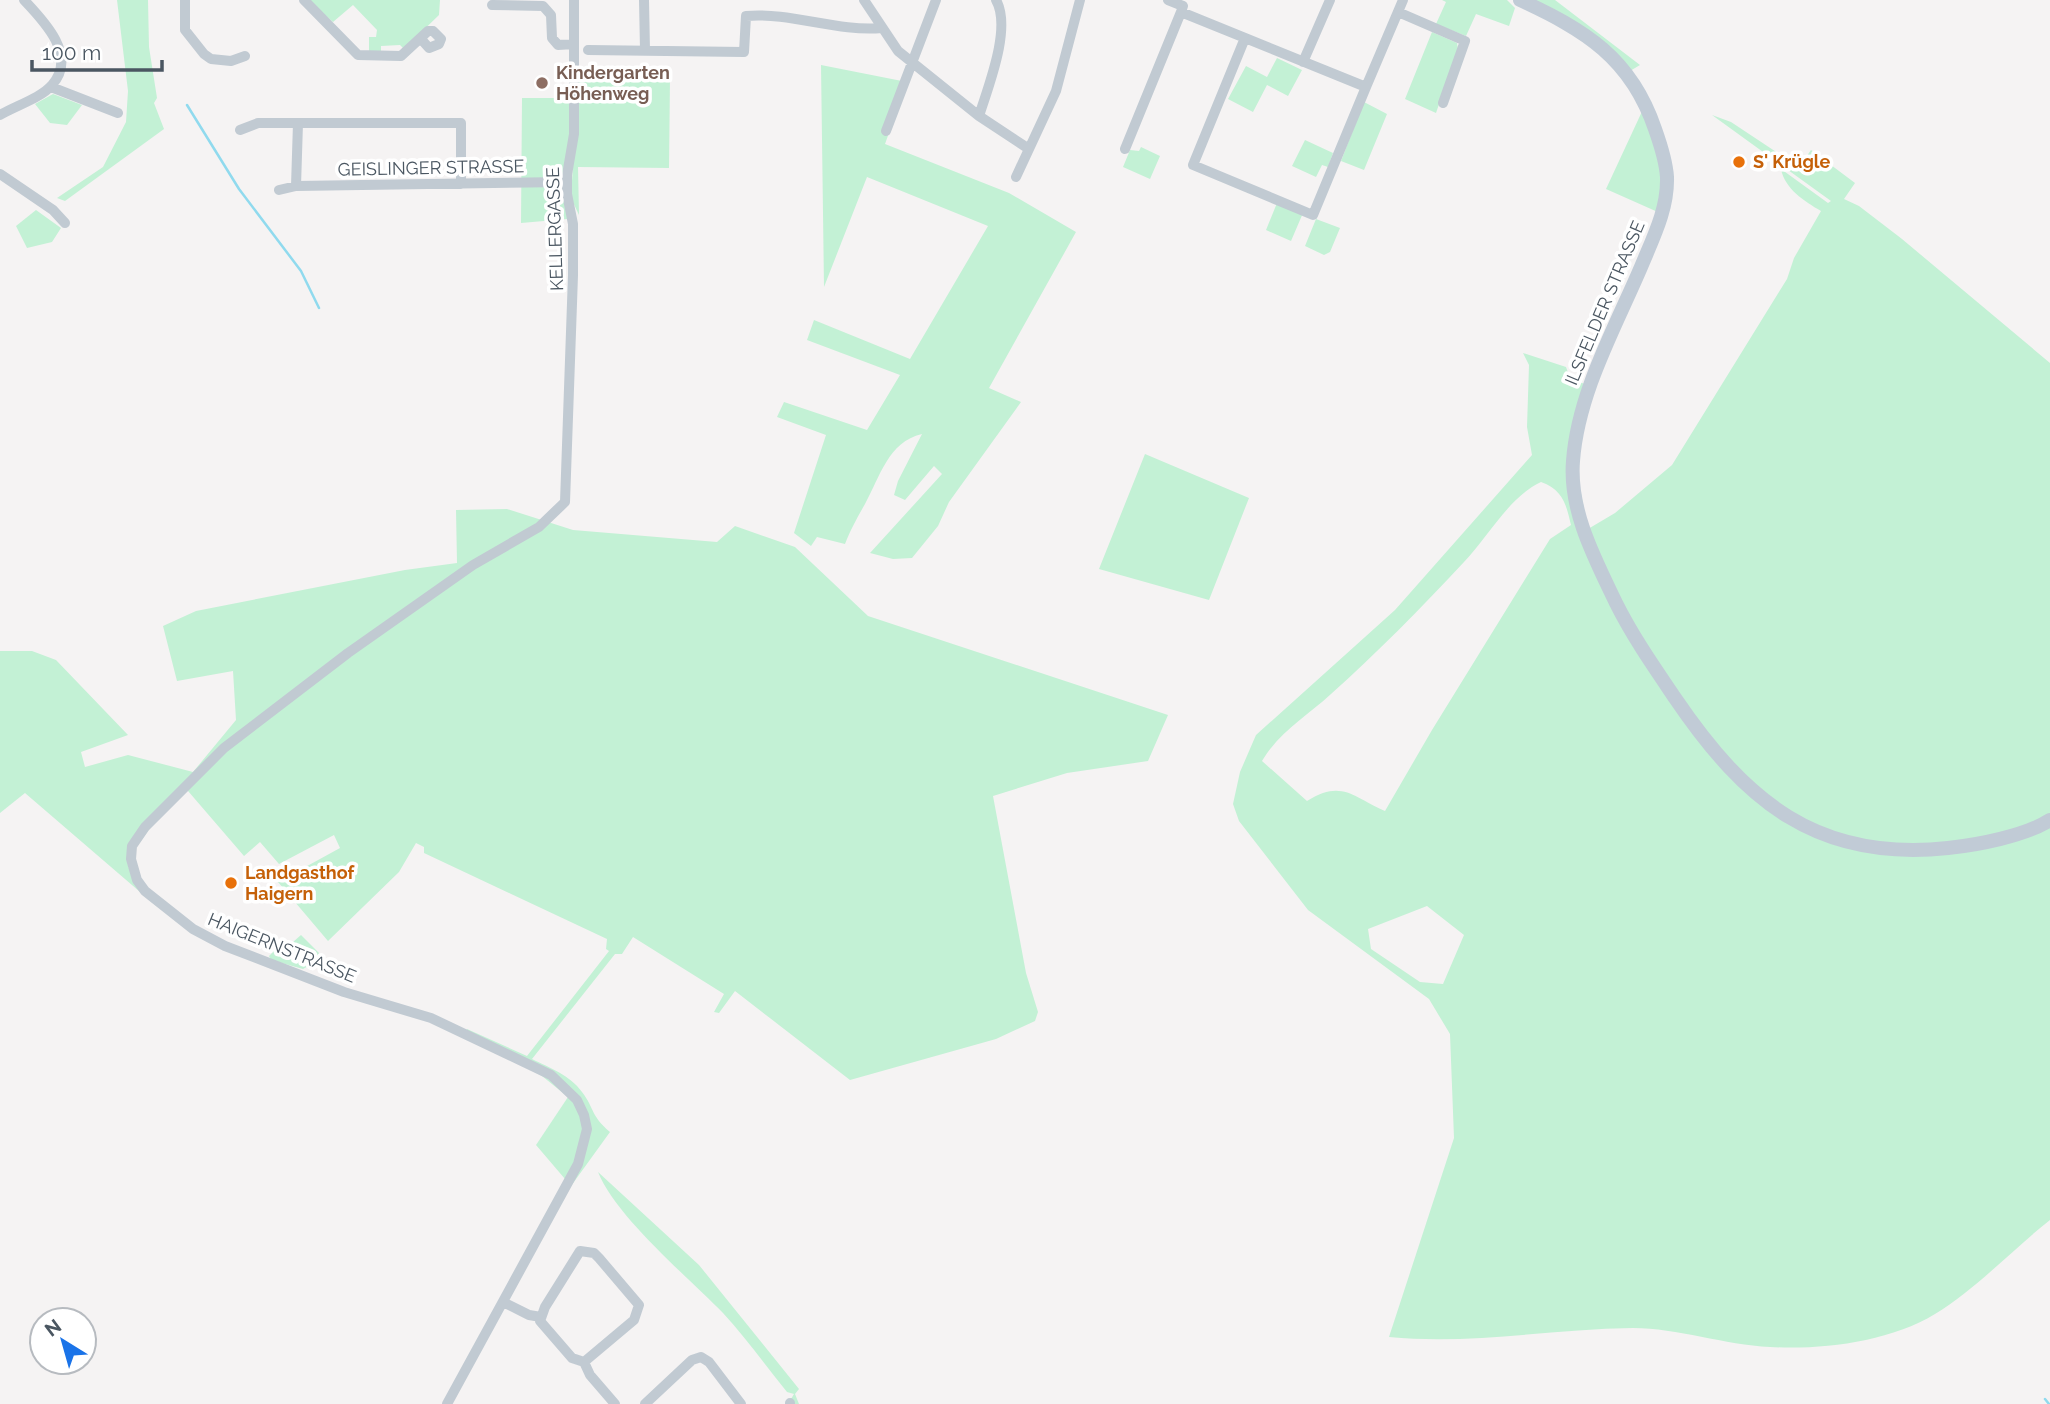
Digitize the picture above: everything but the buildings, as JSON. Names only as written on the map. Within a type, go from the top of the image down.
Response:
[{"type":"main road","name":"ILSFELDER STRASSE","points":[[1520,0],[1565,21],[1587,35],[1627,72],[1648,106],[1667,177],[1662,218],[1583,408],[1573,462],[1576,506],[1594,558],[1633,636],[1695,728],[1745,787],[1795,822],[1852,843],[1899,851],[1974,845],[2050,820]]},
{"type":"street","points":[[0,115],[51,87],[59,75],[62,61],[59,47],[50,30],[24,0]]},
{"type":"street","points":[[185,0],[185,30],[204,54],[211,59],[231,61],[245,56]]},
{"type":"street","points":[[303,0],[358,55],[401,55],[421,39]]},
{"type":"street","name":"KELLERGASSE","points":[[572,374],[573,224],[567,182],[568,154],[574,134],[574,0]]},
{"type":"street","points":[[644,0],[645,50]]},
{"type":"street","points":[[863,0],[898,51],[979,116],[1029,149]]},
{"type":"street","points":[[887,131],[936,0]]},
{"type":"street","points":[[979,116],[1001,33],[1002,18],[996,0]]},
{"type":"street","points":[[1016,177],[1056,91],[1080,0]]},
{"type":"street","points":[[1168,0],[1245,38],[1366,87]]},
{"type":"street","points":[[1303,62],[1330,0]]},
{"type":"street","points":[[1245,38],[1193,165],[1312,215],[1403,0]]},
{"type":"street","points":[[492,5],[543,6],[551,15],[552,38],[558,45],[574,44]]},
{"type":"street","points":[[1125,149],[1183,6]]},
{"type":"street","points":[[1398,12],[1465,41],[1443,103]]},
{"type":"street","points":[[588,50],[744,51],[746,16],[764,14],[859,30],[882,28]]},
{"type":"street","points":[[51,87],[118,113]]},
{"type":"street","points":[[240,130],[258,122],[461,122],[461,184]]},
{"type":"street","points":[[296,186],[298,123]]},
{"type":"street","points":[[0,174],[53,210],[65,223]]},
{"type":"street","name":"GEISLINGER STRASSE","points":[[279,190],[296,186],[567,182]]},
{"type":"street","name":"HAIGERNSTRASSE","points":[[447,1404],[584,1148],[587,1129],[577,1100],[551,1075],[457,1028],[303,978],[204,935],[145,891],[137,880],[131,859],[132,846],[145,827],[224,748],[348,653],[461,573],[539,527],[558,512],[565,502],[568,486],[572,374]]},
{"type":"street","points":[[584,1362],[634,1320],[639,1310],[636,1301],[599,1258],[586,1251],[574,1255],[541,1317],[542,1325],[572,1358],[584,1362],[590,1375],[615,1404]]},
{"type":"street","points":[[503,1302],[529,1315],[541,1317]]},
{"type":"street","points":[[645,1404],[692,1360],[701,1357],[709,1362],[741,1404]]},
{"type":"green space","points":[[117,0],[148,0],[149,47],[157,98],[154,103],[164,129],[65,201],[57,198],[103,167],[126,122],[128,91]]},
{"type":"green space","points":[[308,0],[440,0],[439,15],[404,49],[400,45],[381,46],[381,51],[369,51],[369,37],[376,37],[377,30],[353,5],[333,22]]},
{"type":"green space","points":[[1442,0],[1507,0],[1515,8],[1509,26],[1476,14],[1466,36],[1436,24],[1446,2]]},
{"type":"green space","points":[[1526,0],[1555,0],[1640,65],[1630,71]]},
{"type":"green space","points":[[1432,32],[1457,43],[1458,49],[1436,113],[1405,99]]},
{"type":"green space","points":[[1277,58],[1302,70],[1288,96],[1267,85],[1253,112],[1228,99],[1246,66],[1267,77]]},
{"type":"green space","points":[[821,65],[907,82],[885,144],[1009,193],[1076,232],[989,388],[1021,402],[949,502],[938,526],[912,558],[893,559],[870,553],[942,474],[934,466],[905,500],[894,495],[898,481],[922,434],[901,445],[886,462],[845,544],[817,537],[811,546],[794,533],[826,435],[777,417],[784,402],[867,430],[900,375],[807,340],[814,320],[910,359],[988,226],[867,177],[824,287]]},
{"type":"green space","points":[[578,78],[670,78],[669,168],[578,167],[579,215],[571,198]]},
{"type":"green space","points":[[53,94],[82,105],[67,125],[50,123],[35,104]]},
{"type":"green space","points":[[522,98],[574,98],[567,219],[521,223]]},
{"type":"green space","points":[[1364,102],[1387,114],[1364,170],[1341,161]]},
{"type":"green space","points":[[1645,105],[1664,178],[1660,213],[1606,189]]},
{"type":"green space","points":[[1712,115],[1731,122],[1799,167],[1811,150],[1855,183],[1844,199],[1859,206],[1902,239],[2050,363],[2050,1220],[1965,1293],[1935,1314],[1897,1331],[1855,1342],[1811,1347],[1770,1347],[1633,1328],[1481,1338],[1389,1337],[1454,1138],[1450,1034],[1429,999],[1308,910],[1239,821],[1233,804],[1240,772],[1256,735],[1395,610],[1532,455],[1527,427],[1529,365],[1523,353],[1566,367],[1570,378],[1587,385],[1575,463],[1588,529],[1615,513],[1672,465],[1787,279],[1794,258],[1821,211],[1791,188],[1781,169],[1828,203],[1831,201]],"holes":[[[1541,482],[1559,494],[1571,525],[1550,539],[1385,811],[1347,792],[1329,791],[1307,801],[1262,761],[1269,750],[1382,646],[1464,562],[1509,507]],[[1427,906],[1464,935],[1443,984],[1420,982],[1371,949],[1368,929]]]},
{"type":"green space","points":[[1305,140],[1333,153],[1328,167],[1322,165],[1316,177],[1292,166]]},
{"type":"green space","points":[[1141,147],[1160,156],[1150,179],[1123,167],[1130,150],[1139,151]]},
{"type":"green space","points":[[1277,203],[1303,213],[1291,241],[1266,230]]},
{"type":"green space","points":[[36,210],[61,228],[52,242],[27,248],[16,226]]},
{"type":"green space","points":[[1316,219],[1340,228],[1330,252],[1324,255],[1305,246]]},
{"type":"green space","points":[[1145,454],[1249,498],[1209,600],[1099,569]]},
{"type":"green space","points":[[507,509],[573,530],[717,542],[735,526],[795,547],[868,616],[1168,715],[1148,761],[1067,773],[993,796],[1026,973],[1038,1012],[1035,1021],[996,1039],[850,1080],[735,991],[719,1013],[714,1012],[724,994],[633,937],[622,954],[615,954],[532,1059],[572,1081],[599,1121],[610,1132],[571,1186],[536,1145],[568,1097],[542,1076],[465,1034],[467,1029],[527,1056],[609,951],[606,949],[607,939],[424,853],[424,847],[416,843],[399,872],[328,941],[278,882],[340,848],[334,835],[279,864],[260,842],[244,856],[182,784],[127,860],[135,882],[161,910],[25,793],[0,813],[0,651],[32,651],[56,660],[128,735],[81,752],[85,767],[128,755],[193,772],[236,720],[233,671],[177,681],[163,626],[196,611],[405,570],[457,563],[456,510]]},
{"type":"green space","points":[[301,935],[319,953],[312,964],[303,969],[271,960],[269,956],[280,945],[285,949]]},
{"type":"green space","points":[[598,1172],[699,1265],[799,1389],[795,1394],[799,1404],[788,1404],[794,1394],[787,1392],[723,1313],[636,1227],[607,1190]]},
{"type":"waterway","points":[[187,105],[239,189],[301,271],[319,308]]},
{"type":"waterway","points":[[2045,1399],[2049,1404]]},
{"type":"place","name":"Kindergarten Höhenweg","points":[[542,83]]},
{"type":"place","name":"S' Krügle","points":[[1739,162]]},
{"type":"place","name":"Landgasthof Haigern","points":[[231,883]]}]
